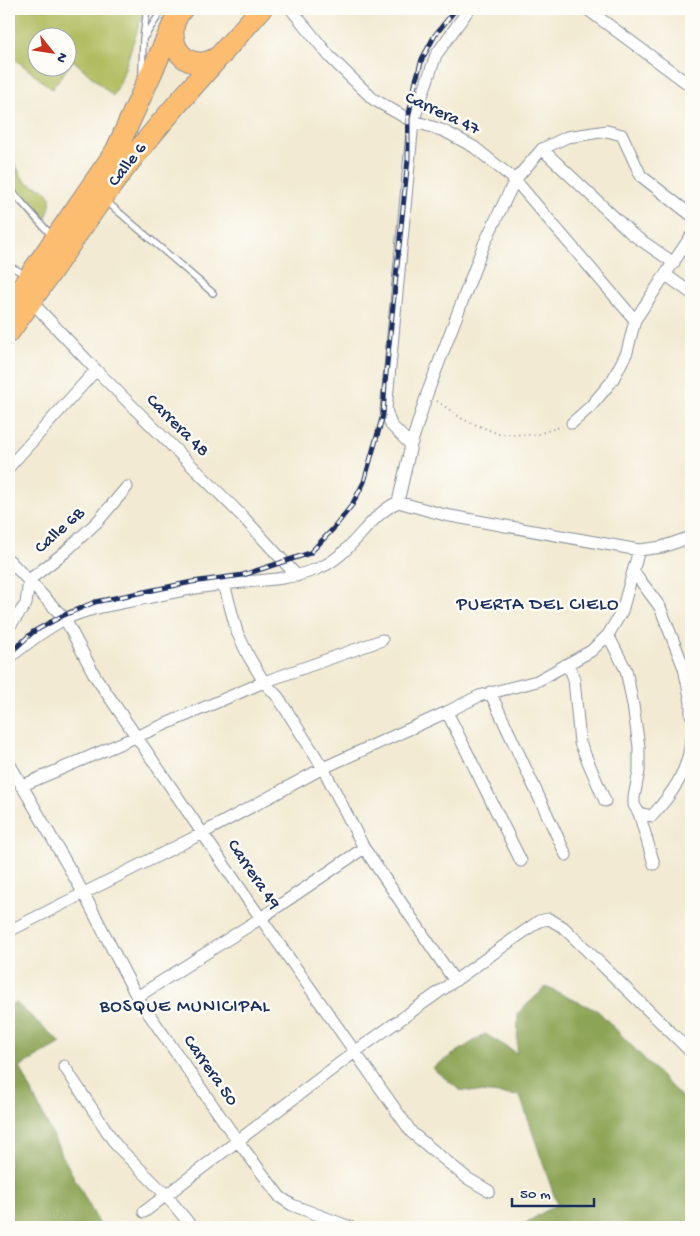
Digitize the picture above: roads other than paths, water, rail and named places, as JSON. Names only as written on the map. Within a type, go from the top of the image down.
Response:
[{"type":"highway","name":"Calle 6","points":[[9,332],[103,198],[159,125],[261,9]]},
{"type":"highway","name":"Calle 6","points":[[9,306],[116,151],[142,94],[174,11]]},
{"type":"highway","points":[[174,11],[172,36],[175,48],[182,57],[193,62],[204,63],[215,60],[224,52]]},
{"type":"street","name":"Carrera 47","points":[[291,9],[330,57],[374,99],[413,122],[444,131],[474,147],[514,180],[635,320]]},
{"type":"street","points":[[411,444],[391,425],[386,410],[413,122],[436,55],[469,9]]},
{"type":"street","points":[[587,9],[691,86]]},
{"type":"street","points":[[398,502],[411,444],[427,394],[484,244],[514,180],[542,148],[566,137],[607,131],[622,135],[641,176],[691,215]]},
{"type":"street","points":[[542,148],[632,234],[674,263]]},
{"type":"street","points":[[572,423],[591,406],[612,381],[627,352],[635,320],[691,236]]},
{"type":"street","points":[[666,275],[691,293]]},
{"type":"street","name":"Carrera 48","points":[[31,301],[96,370],[244,518],[297,576]]},
{"type":"street","points":[[9,467],[96,370]]},
{"type":"street","name":"Calle 6B","points":[[29,580],[98,521],[127,487]]},
{"type":"street","points":[[9,658],[65,619],[87,611],[224,584],[273,581],[319,569],[340,557],[377,517],[398,502],[445,515],[639,550],[662,547],[691,537]]},
{"type":"street","points":[[9,931],[203,833],[323,768],[480,696],[538,681],[591,651],[608,635],[622,611],[639,550]]},
{"type":"street","name":"Carrera 49","points":[[9,560],[65,619],[95,676],[261,918],[412,1133],[466,1178],[488,1191]]},
{"type":"street","points":[[634,572],[660,607],[684,668],[691,702],[691,715]]},
{"type":"street","points":[[9,628],[26,604],[29,580]]},
{"type":"street","points":[[224,584],[237,632],[264,682],[278,698],[323,768],[364,848],[454,980]]},
{"type":"street","points":[[608,635],[626,670],[639,747],[639,771],[634,804],[639,814],[654,864]]},
{"type":"street","points":[[21,786],[264,682],[382,640]]},
{"type":"street","points":[[565,665],[571,671],[574,679],[580,743],[606,801]]},
{"type":"street","points":[[490,692],[566,855]]},
{"type":"street","points":[[447,712],[521,861]]},
{"type":"street","points":[[639,814],[652,816],[664,802],[680,779],[690,759],[691,742]]},
{"type":"street","name":"Carrera 50","points":[[9,763],[84,894],[137,997],[238,1140],[280,1197],[292,1205],[350,1227]]},
{"type":"street","points":[[137,997],[261,918],[364,848]]},
{"type":"street","points":[[144,1212],[356,1051],[539,921],[549,919],[563,927],[691,1052]]},
{"type":"street","points":[[64,1066],[116,1145],[166,1195],[192,1227]]},
{"type":"lane","points":[[142,94],[143,39],[147,9]]},
{"type":"lane","points":[[143,39],[174,11]]},
{"type":"lane","points":[[9,188],[55,239]]},
{"type":"lane","points":[[103,198],[213,293]]},
{"type":"lane","points":[[9,266],[29,276]]},
{"type":"railway","points":[[9,654],[33,632],[62,616],[95,602],[192,582],[243,575],[310,553],[333,529],[352,505],[364,482],[383,415],[408,159],[408,119],[416,80],[422,59],[435,35],[456,9]]},
{"type":"district","name":"PUERTA DEL CIELO","points":[[538,605]]},
{"type":"district","name":"BOSQUE MUNICIPAL","points":[[185,1007]]}]
